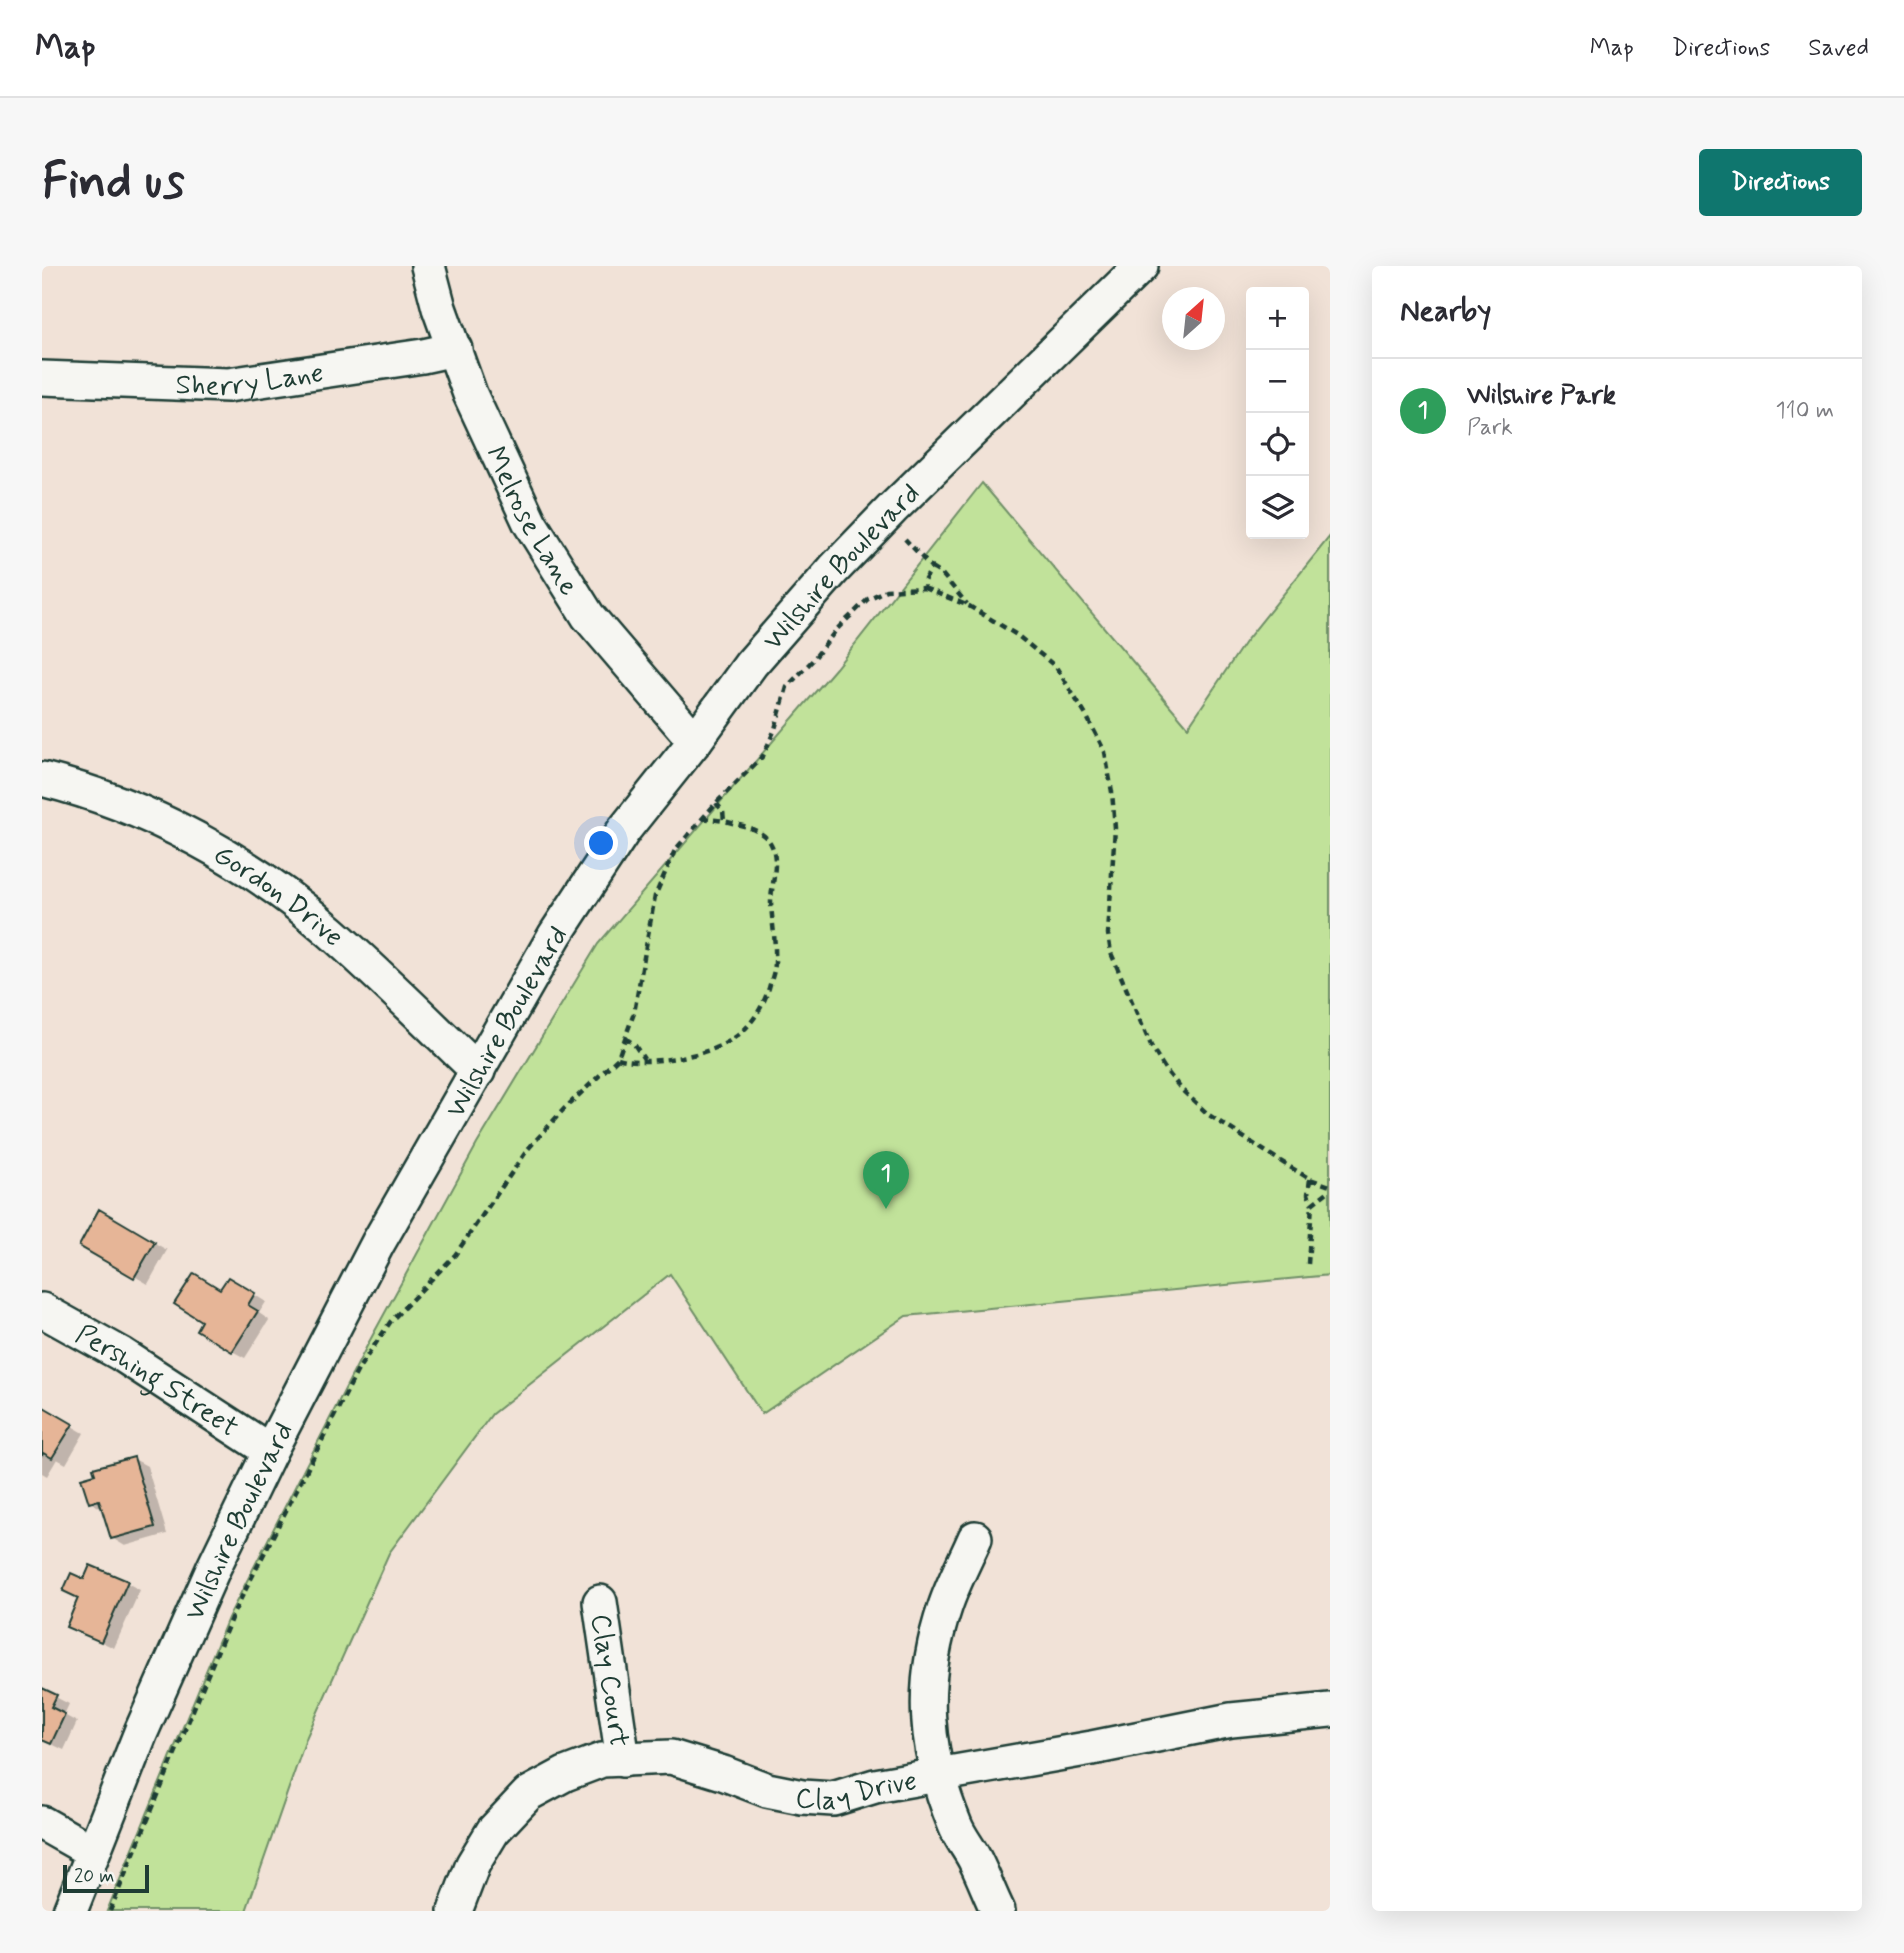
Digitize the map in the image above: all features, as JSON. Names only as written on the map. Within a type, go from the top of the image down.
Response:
[{"type":"street","name":"Melrose Lane","points":[[428,266],[439,308],[470,394],[530,523],[588,616],[695,741]]},
{"type":"street","name":"Wilshire Boulevard","points":[[70,1911],[141,1732],[270,1451],[378,1243],[555,935],[616,842],[751,664],[834,569],[1141,266]]},
{"type":"street","name":"Sherry Lane","points":[[42,378],[228,385],[424,356],[454,349]]},
{"type":"street","name":"Gordon Drive","points":[[42,779],[137,811],[206,844],[270,884],[330,931],[478,1071]]},
{"type":"street","name":"Pershing Street","points":[[42,1310],[121,1354],[270,1451]]},
{"type":"street","points":[[975,1538],[946,1604],[934,1645],[928,1687],[928,1734],[936,1776],[956,1828],[976,1861],[998,1911]]},
{"type":"street","name":"Clay Court","points":[[600,1602],[623,1760]]},
{"type":"street","name":"Clay Drive","points":[[456,1911],[473,1864],[493,1831],[528,1794],[565,1774],[602,1760],[671,1758],[723,1773],[767,1790],[802,1797],[833,1799],[875,1786],[1231,1720],[1330,1710]]},
{"type":"street","points":[[42,1823],[93,1852]]},
{"type":"path","points":[[915,548],[969,606]]},
{"type":"path","points":[[924,588],[924,580],[932,568]]},
{"type":"path","points":[[110,1911],[232,1616],[359,1368],[391,1321],[455,1255],[528,1149],[564,1109],[618,1058],[634,1013],[655,896],[675,850],[716,803],[763,756],[775,729],[787,687],[837,629],[868,599],[886,590],[924,588],[969,606],[1017,635],[1056,667],[1105,752],[1115,828],[1108,934],[1111,953],[1152,1046],[1182,1090],[1209,1115],[1330,1188],[1312,1204]]},
{"type":"path","points":[[716,803],[723,811],[724,821]]},
{"type":"path","points":[[618,1058],[674,1058],[719,1047],[749,1027],[762,1009],[775,965],[771,898],[774,855],[771,844],[754,830],[702,818]]},
{"type":"path","points":[[625,1038],[634,1044],[644,1059]]},
{"type":"path","points":[[1308,1265],[1312,1204],[1308,1194],[1310,1178]]},
{"type":"green space","points":[[982,483],[1188,727],[1245,642],[1330,536],[1330,1275],[906,1316],[762,1414],[670,1274],[492,1414],[389,1553],[307,1736],[246,1911],[107,1911],[228,1618],[369,1342],[477,1144],[598,944],[836,668]]},
{"type":"building","points":[[99,1209],[155,1242],[134,1278],[79,1246]]},
{"type":"building","points":[[194,1273],[220,1289],[228,1277],[255,1293],[248,1305],[258,1311],[232,1352],[196,1330],[201,1321],[174,1304]]},
{"type":"building","points":[[42,1406],[73,1424],[52,1458],[43,1453],[42,1456]]},
{"type":"building","points":[[134,1457],[155,1527],[111,1539],[99,1500],[89,1503],[81,1478],[95,1474],[93,1468]]},
{"type":"building","points":[[90,1565],[128,1581],[101,1642],[66,1627],[78,1598],[63,1591],[71,1573],[84,1579]]},
{"type":"building","points":[[42,1688],[57,1695],[51,1707],[65,1714],[51,1744],[42,1740]]},
{"type":"place","name":"Wilshire Park","points":[[886,1209]]}]
